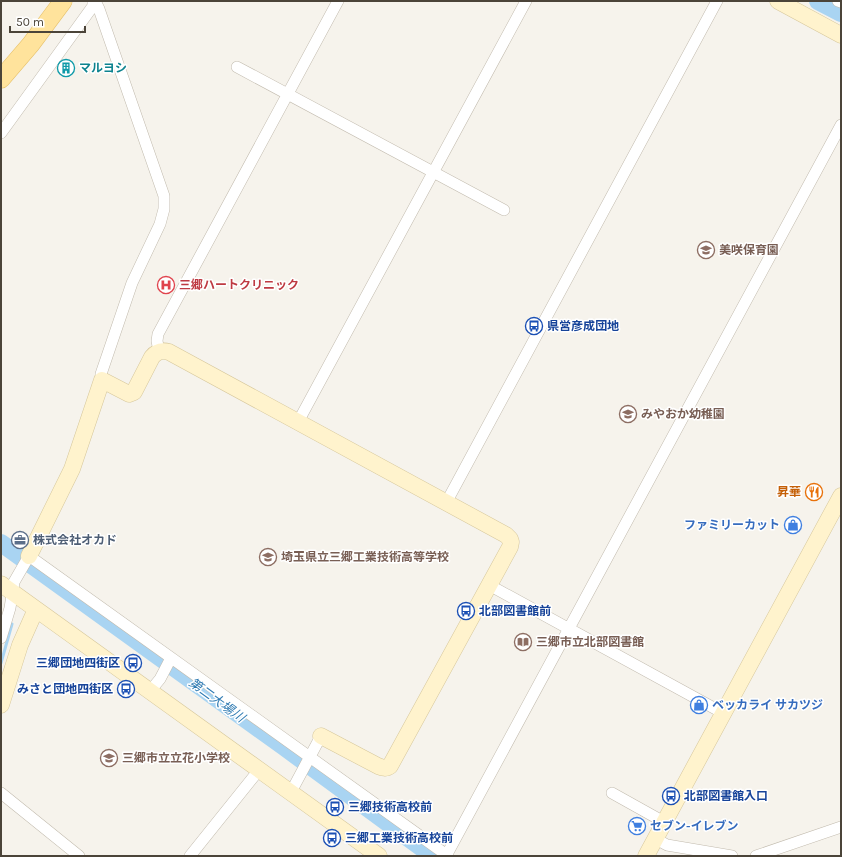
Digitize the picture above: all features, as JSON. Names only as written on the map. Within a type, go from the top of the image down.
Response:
[{"type":"main road","points":[[1,79],[31,44],[63,1]]},
{"type":"street","points":[[1,133],[93,6],[93,1]]},
{"type":"street","points":[[7,589],[14,582],[29,556],[72,469],[102,380],[101,374],[132,283],[160,224],[164,209],[164,196],[99,9],[93,1]]},
{"type":"street","points":[[159,351],[157,341],[158,334],[338,1]]},
{"type":"street","points":[[298,422],[526,1]]},
{"type":"street","points":[[446,503],[717,1]]},
{"type":"street","points":[[778,1],[841,35]]},
{"type":"street","points":[[237,68],[504,210]]},
{"type":"street","points":[[29,556],[309,759],[447,856],[841,125]]},
{"type":"street","points":[[102,380],[129,394],[134,392],[152,357],[159,351],[164,350],[506,535],[510,539],[510,547],[390,766],[387,768],[378,766],[321,736],[294,786]]},
{"type":"street","points":[[646,856],[841,496]]},
{"type":"street","points":[[489,586],[723,713]]},
{"type":"street","points":[[7,589],[155,685],[260,770],[294,786],[379,856]]},
{"type":"street","points":[[1,638],[10,608],[7,589]]},
{"type":"street","points":[[1,705],[20,645],[36,609]]},
{"type":"street","points":[[155,685],[171,658]]},
{"type":"street","points":[[190,856],[260,770]]},
{"type":"street","points":[[1,793],[79,856]]},
{"type":"street","points":[[612,793],[664,822]]},
{"type":"street","points":[[756,856],[841,827]]},
{"type":"street","points":[[656,839],[667,845],[732,856]]},
{"type":"waterway","points":[[818,1],[841,13]]},
{"type":"waterway","name":"第二大場川","points":[[1,543],[433,856]]},
{"type":"waterway","name":"第二大場川","points":[[36,576],[38,569]]},
{"type":"waterway","points":[[1,663],[12,624]]},
{"type":"place","name":"マルヨシ","points":[[66,68]]},
{"type":"place","name":"美咲保育園","points":[[706,250]]},
{"type":"place","name":"三郷ハートクリニック","points":[[166,285]]},
{"type":"place","name":"県営彦成団地","points":[[534,326]]},
{"type":"place","name":"みやおか幼稚園","points":[[628,414]]},
{"type":"place","name":"昇華","points":[[814,492]]},
{"type":"place","name":"ファミリーカット","points":[[793,525]]},
{"type":"place","name":"株式会社オカド","points":[[20,540]]},
{"type":"place","name":"埼玉県立三郷工業技術高等学校","points":[[268,557]]},
{"type":"place","name":"北部図書館前","points":[[466,611]]},
{"type":"place","name":"三郷市立北部図書館","points":[[523,642]]},
{"type":"place","name":"三郷団地四街区","points":[[133,663]]},
{"type":"place","name":"みさと団地四街区","points":[[126,689]]},
{"type":"place","name":"ベッカライ サカツジ","points":[[699,705]]},
{"type":"place","name":"三郷市立立花小学校","points":[[109,758]]},
{"type":"place","name":"北部図書館入口","points":[[671,796]]},
{"type":"place","name":"三郷技術高校前","points":[[335,807]]},
{"type":"place","name":"セブン-イレブン","points":[[637,826]]},
{"type":"place","name":"三郷工業技術高校前","points":[[332,838]]}]
